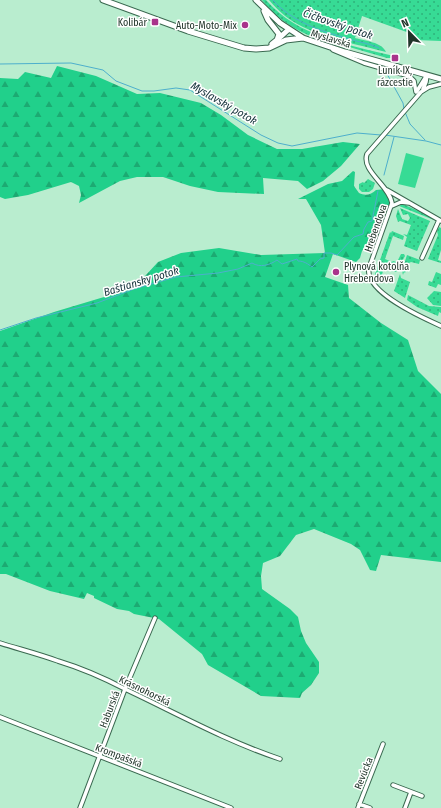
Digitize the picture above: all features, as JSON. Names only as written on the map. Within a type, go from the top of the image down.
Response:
[{"type":"street","name":"Myslavská","points":[[103,0],[229,44],[247,48],[262,48],[272,47],[286,40],[303,38],[441,79]]},
{"type":"street","points":[[256,0],[271,16],[288,30],[303,38]]},
{"type":"street","points":[[261,6],[269,22],[278,32],[279,36],[277,40]]},
{"type":"street","points":[[262,48],[270,45],[288,30]]},
{"type":"street","points":[[314,42],[364,63],[409,76],[414,81],[419,92]]},
{"type":"street","points":[[419,92],[426,84],[427,74]]},
{"type":"street","points":[[419,92],[429,86],[441,84]]},
{"type":"street","name":"Hrebendova","points":[[419,92],[367,154],[366,162],[369,169],[386,189],[391,198],[392,206],[369,268],[370,276],[378,288],[393,300],[416,314],[441,326]]},
{"type":"street","points":[[386,189],[440,221],[422,258]]},
{"type":"street","points":[[392,206],[401,202],[410,203]]},
{"type":"street","name":"Haburská","points":[[80,808],[125,688],[155,618]]},
{"type":"street","name":"Krásnohorská","points":[[0,643],[59,661],[125,688],[162,708],[237,743],[280,759]]},
{"type":"street","name":"Krompašská","points":[[0,718],[231,808]]},
{"type":"street","name":"Revúcka","points":[[358,808],[383,744]]},
{"type":"street","points":[[393,785],[422,796]]},
{"type":"street","points":[[405,808],[411,792]]},
{"type":"street","points":[[360,804],[370,808]]},
{"type":"green space","points":[[262,0],[266,0],[279,13],[293,23],[325,38],[394,56],[393,58],[387,58],[308,35],[282,20],[271,11]]},
{"type":"green space","points":[[269,0],[441,0],[441,41],[415,40],[415,35],[362,16],[355,38],[377,44],[386,52],[333,38],[298,25],[280,12]]},
{"type":"green space","points":[[57,66],[96,76],[137,94],[160,93],[201,103],[221,115],[248,135],[277,149],[302,149],[343,142],[360,144],[341,166],[323,181],[307,189],[298,181],[263,178],[264,194],[218,192],[190,186],[163,177],[137,177],[120,181],[79,203],[81,195],[79,186],[71,182],[28,195],[5,199],[0,197],[0,78],[18,79],[25,72],[51,78]]},
{"type":"green space","points":[[406,153],[424,158],[415,188],[398,184]]},
{"type":"green space","points":[[353,171],[355,172],[354,186],[359,193],[368,194],[376,190],[386,189],[392,206],[387,205],[383,207],[378,227],[362,251],[360,258],[356,262],[333,254],[325,277],[348,285],[349,298],[381,323],[408,340],[418,371],[441,394],[441,562],[381,555],[376,571],[370,570],[360,550],[351,544],[314,529],[296,535],[280,556],[263,563],[261,576],[262,589],[290,609],[298,617],[301,631],[306,643],[319,662],[319,673],[311,685],[302,693],[300,698],[261,696],[208,665],[202,654],[159,619],[117,609],[87,593],[84,599],[50,591],[6,574],[0,574],[0,331],[54,312],[134,288],[158,262],[181,253],[219,248],[261,255],[325,253],[321,225],[306,199],[298,199],[328,184],[342,181]]},
{"type":"green space","points":[[368,179],[375,183],[373,189],[369,192],[362,192],[359,189],[359,184],[364,183]]},
{"type":"green space","points":[[403,204],[431,217],[434,220],[399,206]]},
{"type":"green space","points":[[400,208],[430,221],[417,251],[404,246],[407,237],[403,234],[407,235],[411,225],[400,221],[398,222],[396,216],[398,209],[402,219],[408,221],[410,218],[408,214],[403,215]]},
{"type":"green space","points":[[439,227],[441,228],[441,250],[438,260],[441,261],[441,263],[428,259],[438,235],[437,231]]},
{"type":"green space","points":[[392,231],[404,236],[403,240],[393,236],[385,259],[392,262],[397,262],[401,254],[404,254],[405,256],[396,272],[384,268],[380,281],[375,274],[390,232],[391,233]]},
{"type":"green space","points":[[407,255],[420,260],[419,264],[409,263],[403,275],[402,270]]},
{"type":"green space","points":[[436,272],[441,274],[441,285],[438,284],[436,288],[428,285],[429,281],[432,282]]},
{"type":"green space","points":[[400,274],[401,278],[410,282],[405,298],[394,291]]},
{"type":"green space","points":[[434,291],[441,292],[441,306],[433,305],[427,298]]},
{"type":"green space","points":[[408,295],[429,306],[441,307],[441,313],[439,312],[438,316],[417,307],[407,300]]},
{"type":"waterway","name":"Čičkovský potok","points":[[273,0],[288,14],[306,24],[326,32],[379,48]]},
{"type":"waterway","name":"Myslavský potok","points":[[0,64],[71,63],[103,70],[116,81],[142,91],[176,88],[190,90],[261,135],[278,143],[292,146],[357,133],[381,135]]},
{"type":"waterway","name":"Čičkovský potok","points":[[386,72],[403,103],[404,109]]},
{"type":"waterway","name":"Čičkovský potok","points":[[405,112],[410,124],[425,140]]},
{"type":"waterway","name":"Myslavský potok","points":[[385,135],[426,141],[441,145]]},
{"type":"waterway","name":"Baštiansky potok","points":[[384,175],[394,137]]},
{"type":"waterway","name":"Baštiansky potok","points":[[0,330],[36,318],[97,303],[134,289],[176,277],[218,273],[238,269],[252,263],[255,265],[265,265],[277,260],[282,264],[297,259],[298,261],[304,262],[312,267],[320,259],[324,258],[324,253],[337,255],[354,237],[363,234],[368,222],[372,221],[378,191]]},
{"type":"place","name":"Kolibár","points":[[155,22]]},
{"type":"place","name":"Auto-Moto-Mix","points":[[245,25]]},
{"type":"place","name":"Luník IX, rázcestie","points":[[395,58]]},
{"type":"place","name":"Plynová kotolňa Hrebendova","points":[[336,272]]}]
